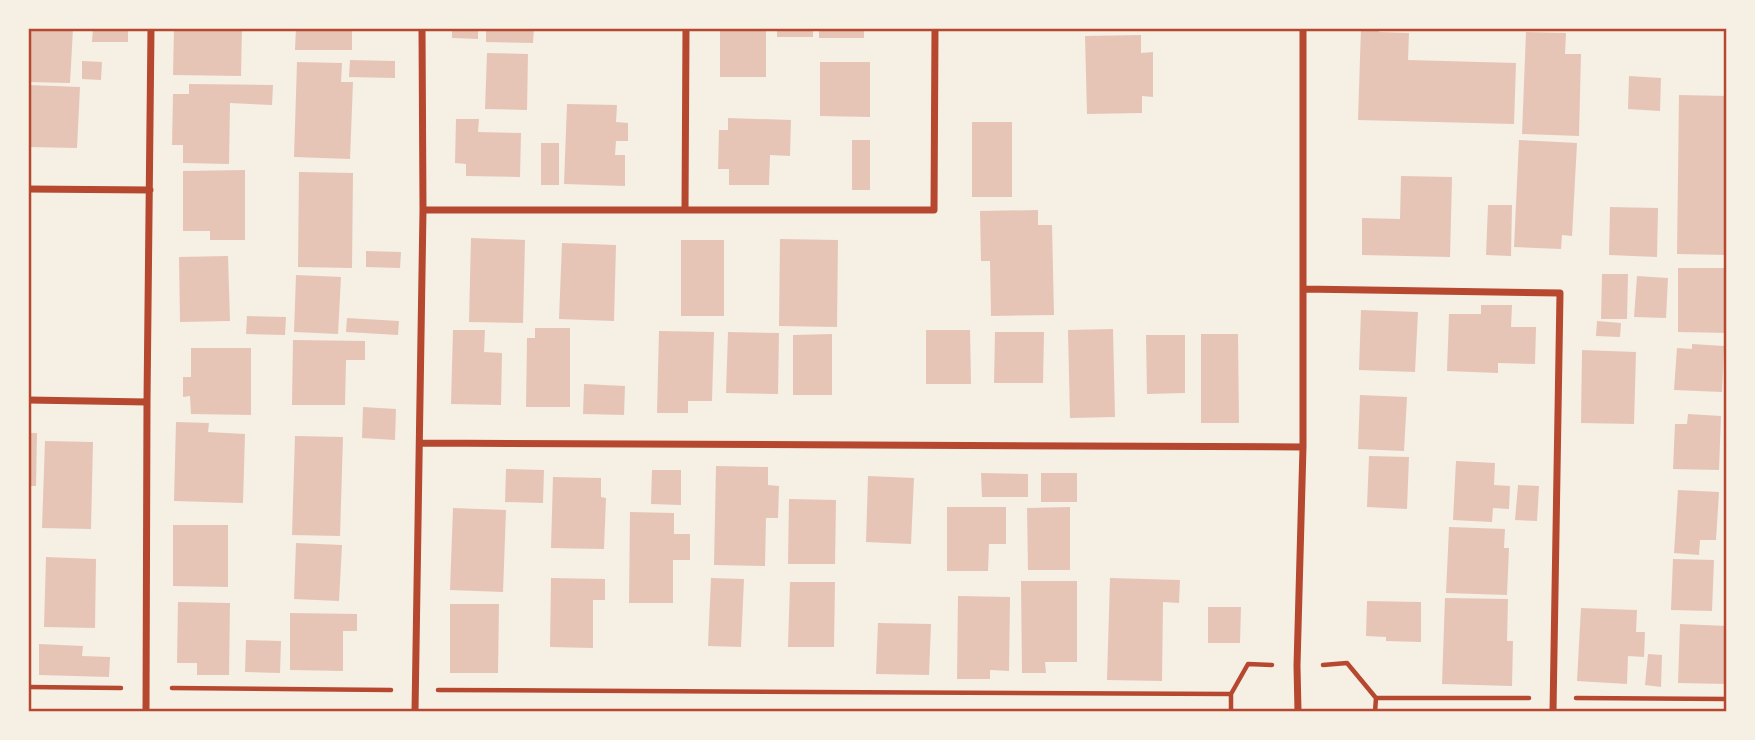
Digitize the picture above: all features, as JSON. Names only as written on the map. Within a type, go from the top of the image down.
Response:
[{"type":"street","points":[[146,712],[151,28]]},
{"type":"street","points":[[415,712],[423,210],[422,28]]},
{"type":"street","points":[[685,210],[686,28]]},
{"type":"street","points":[[423,210],[934,210],[934,28]]},
{"type":"street","points":[[1298,712],[1303,447],[1303,28]]},
{"type":"street","points":[[28,189],[150,190]]},
{"type":"street","points":[[1303,289],[1560,293],[1553,712]]},
{"type":"street","points":[[28,400],[147,402]]},
{"type":"street","points":[[420,443],[1303,447]]},
{"type":"path","points":[[1231,712],[1231,694],[1248,664],[1297,666],[1347,663],[1376,698],[1375,712]]},
{"type":"path","points":[[28,687],[1231,694]]},
{"type":"building","points":[[28,28],[73,29],[70,83],[28,82]]},
{"type":"building","points":[[93,28],[128,28],[128,42],[92,42]]},
{"type":"building","points":[[174,28],[242,28],[241,76],[173,75]]},
{"type":"building","points":[[296,28],[352,28],[352,50],[295,50]]},
{"type":"building","points":[[452,28],[478,28],[478,39],[452,38]]},
{"type":"building","points":[[486,28],[534,28],[533,43],[486,42]]},
{"type":"building","points":[[777,28],[813,28],[813,37],[777,37]]},
{"type":"building","points":[[819,28],[864,28],[864,38],[819,38]]},
{"type":"building","points":[[1361,28],[1379,28],[1379,32],[1409,33],[1408,60],[1516,63],[1514,124],[1358,120]]},
{"type":"building","points":[[720,29],[766,30],[766,77],[720,77]]},
{"type":"building","points":[[1526,32],[1566,33],[1565,54],[1581,54],[1579,136],[1522,134]]},
{"type":"building","points":[[1141,35],[1141,53],[1153,52],[1153,97],[1142,96],[1142,113],[1087,114],[1085,36]]},
{"type":"building","points":[[487,53],[528,54],[527,110],[485,109]]},
{"type":"building","points":[[350,60],[395,61],[395,78],[349,77]]},
{"type":"building","points":[[82,61],[102,62],[101,80],[82,79]]},
{"type":"building","points":[[297,62],[342,63],[341,82],[353,82],[350,159],[294,157]]},
{"type":"building","points":[[820,62],[870,62],[870,117],[820,116]]},
{"type":"building","points":[[1629,76],[1661,78],[1660,111],[1628,109]]},
{"type":"building","points":[[189,84],[273,85],[272,105],[230,103],[229,164],[183,163],[183,145],[172,145],[173,94],[189,94]]},
{"type":"building","points":[[28,85],[80,87],[77,148],[28,147]]},
{"type":"building","points":[[1679,95],[1727,96],[1727,255],[1677,254]]},
{"type":"building","points":[[567,104],[617,105],[616,122],[628,123],[628,141],[616,141],[615,155],[625,155],[625,186],[564,184]]},
{"type":"building","points":[[728,118],[791,120],[790,156],[770,155],[769,185],[729,185],[729,169],[718,169],[719,130],[728,130]]},
{"type":"building","points":[[456,119],[479,119],[478,132],[521,133],[520,177],[466,176],[466,164],[455,163]]},
{"type":"building","points":[[972,122],[1012,122],[1012,197],[972,197]]},
{"type":"building","points":[[852,140],[870,140],[870,190],[852,190]]},
{"type":"building","points":[[1519,140],[1577,143],[1572,236],[1562,235],[1561,249],[1514,247]]},
{"type":"building","points":[[541,143],[559,143],[559,185],[541,185]]},
{"type":"building","points":[[245,170],[245,240],[210,240],[210,231],[183,231],[183,171]]},
{"type":"building","points":[[299,172],[353,173],[352,268],[298,267]]},
{"type":"building","points":[[1401,176],[1452,177],[1450,257],[1362,255],[1362,218],[1400,219]]},
{"type":"building","points":[[1488,205],[1512,205],[1511,256],[1486,255]]},
{"type":"building","points":[[1610,207],[1658,208],[1657,257],[1609,255]]},
{"type":"building","points":[[1038,210],[1038,225],[1052,225],[1054,315],[991,316],[990,261],[981,261],[980,211]]},
{"type":"building","points":[[471,238],[525,240],[523,323],[469,322]]},
{"type":"building","points":[[780,239],[838,240],[837,327],[779,326]]},
{"type":"building","points":[[681,240],[724,240],[724,316],[681,316]]},
{"type":"building","points":[[562,243],[616,245],[614,321],[559,319]]},
{"type":"building","points":[[366,251],[401,252],[400,268],[366,267]]},
{"type":"building","points":[[228,256],[230,321],[180,322],[179,257]]},
{"type":"building","points":[[1678,268],[1727,268],[1727,333],[1678,332]]},
{"type":"building","points":[[1602,274],[1628,274],[1627,319],[1601,319]]},
{"type":"building","points":[[296,275],[341,277],[338,334],[294,332]]},
{"type":"building","points":[[1637,276],[1668,278],[1666,318],[1634,317]]},
{"type":"building","points":[[1481,305],[1512,305],[1511,327],[1536,327],[1535,364],[1498,363],[1498,373],[1447,371],[1449,314],[1481,314]]},
{"type":"building","points":[[1361,310],[1418,312],[1415,372],[1359,370]]},
{"type":"building","points":[[247,316],[286,317],[285,335],[246,334]]},
{"type":"building","points":[[347,318],[399,321],[398,335],[346,332]]},
{"type":"building","points":[[1597,321],[1621,323],[1620,337],[1596,336]]},
{"type":"building","points":[[535,328],[570,328],[570,407],[526,407],[527,338],[535,338]]},
{"type":"building","points":[[1113,329],[1115,417],[1070,418],[1068,330]]},
{"type":"building","points":[[453,330],[485,330],[484,352],[502,353],[501,405],[451,404]]},
{"type":"building","points":[[926,330],[970,330],[971,384],[926,384]]},
{"type":"building","points":[[659,331],[714,332],[712,401],[688,401],[688,413],[657,413]]},
{"type":"building","points":[[728,332],[779,333],[778,394],[726,393]]},
{"type":"building","points":[[995,332],[1044,332],[1043,383],[994,383]]},
{"type":"building","points":[[832,334],[832,395],[793,395],[793,335]]},
{"type":"building","points":[[1201,334],[1238,334],[1239,423],[1201,423]]},
{"type":"building","points":[[1146,335],[1185,335],[1185,393],[1147,394]]},
{"type":"building","points":[[293,340],[365,341],[365,360],[346,360],[345,405],[292,405]]},
{"type":"building","points":[[1692,344],[1724,346],[1722,392],[1674,390],[1677,348],[1692,349]]},
{"type":"building","points":[[191,348],[251,348],[251,415],[191,414],[190,396],[183,397],[183,377],[191,377]]},
{"type":"building","points":[[1582,350],[1636,352],[1634,424],[1581,423]]},
{"type":"building","points":[[584,384],[625,386],[624,415],[583,414]]},
{"type":"building","points":[[1360,395],[1407,397],[1404,451],[1358,449]]},
{"type":"building","points":[[363,407],[396,409],[395,440],[362,438]]},
{"type":"building","points":[[1688,414],[1721,416],[1719,470],[1673,469],[1675,424],[1687,424]]},
{"type":"building","points":[[176,422],[209,423],[208,432],[245,434],[243,503],[174,501]]},
{"type":"building","points":[[28,433],[37,433],[36,486],[28,486]]},
{"type":"building","points":[[295,436],[343,437],[340,536],[292,535]]},
{"type":"building","points":[[45,441],[93,442],[91,529],[42,528]]},
{"type":"building","points":[[1369,456],[1409,457],[1407,509],[1367,507]]},
{"type":"building","points":[[1456,461],[1495,463],[1494,485],[1510,486],[1509,509],[1493,508],[1492,522],[1453,520]]},
{"type":"building","points":[[716,466],[768,467],[768,485],[779,486],[778,518],[766,518],[765,566],[714,565]]},
{"type":"building","points":[[506,469],[544,470],[543,503],[505,502]]},
{"type":"building","points":[[652,470],[681,470],[681,505],[651,504]]},
{"type":"building","points":[[981,473],[1028,474],[1028,497],[982,497]]},
{"type":"building","points":[[1041,473],[1077,473],[1077,502],[1041,502]]},
{"type":"building","points":[[868,476],[914,478],[911,544],[866,542]]},
{"type":"building","points":[[553,477],[601,478],[601,497],[606,498],[604,549],[551,548]]},
{"type":"building","points":[[1518,485],[1539,486],[1537,521],[1515,520]]},
{"type":"building","points":[[1678,490],[1719,492],[1716,540],[1700,540],[1699,555],[1674,553]]},
{"type":"building","points":[[789,499],[836,500],[835,564],[788,564]]},
{"type":"building","points":[[947,507],[1006,507],[1006,544],[989,544],[988,571],[947,571]]},
{"type":"building","points":[[1070,507],[1070,570],[1028,570],[1027,508]]},
{"type":"building","points":[[453,508],[506,510],[503,592],[450,590]]},
{"type":"building","points":[[630,512],[674,513],[674,534],[690,534],[690,560],[673,560],[673,603],[629,603]]},
{"type":"building","points":[[173,525],[228,525],[228,587],[173,586]]},
{"type":"building","points":[[1449,527],[1505,529],[1504,548],[1509,548],[1507,595],[1446,593]]},
{"type":"building","points":[[296,543],[342,545],[339,601],[294,599]]},
{"type":"building","points":[[46,557],[96,559],[95,628],[44,627]]},
{"type":"building","points":[[1673,559],[1714,560],[1712,611],[1671,610]]},
{"type":"building","points":[[551,578],[605,579],[605,600],[593,600],[593,648],[550,647]]},
{"type":"building","points":[[711,578],[744,579],[741,647],[708,646]]},
{"type":"building","points":[[1110,578],[1180,580],[1179,603],[1163,602],[1162,681],[1107,680]]},
{"type":"building","points":[[1021,581],[1077,581],[1077,662],[1045,662],[1046,673],[1022,673]]},
{"type":"building","points":[[790,582],[835,582],[834,647],[788,647]]},
{"type":"building","points":[[958,596],[1010,597],[1009,671],[990,670],[990,679],[957,679]]},
{"type":"building","points":[[1445,598],[1508,599],[1507,641],[1513,641],[1512,686],[1442,684]]},
{"type":"building","points":[[1367,601],[1421,602],[1421,642],[1386,641],[1386,637],[1366,636]]},
{"type":"building","points":[[178,602],[230,603],[229,675],[197,675],[197,663],[177,663]]},
{"type":"building","points":[[450,604],[499,604],[498,673],[450,673]]},
{"type":"building","points":[[1208,607],[1241,607],[1240,643],[1208,643]]},
{"type":"building","points":[[1581,608],[1637,610],[1636,632],[1645,632],[1644,657],[1628,656],[1627,684],[1577,681]]},
{"type":"building","points":[[290,613],[357,614],[357,631],[343,631],[343,671],[290,670]]},
{"type":"building","points":[[878,623],[931,624],[929,675],[876,674]]},
{"type":"building","points":[[1680,624],[1727,626],[1727,684],[1678,683]]},
{"type":"building","points":[[246,640],[281,641],[280,673],[245,672]]},
{"type":"building","points":[[39,644],[83,646],[82,656],[110,657],[109,677],[39,675]]},
{"type":"building","points":[[1648,654],[1662,655],[1661,687],[1645,685]]}]
